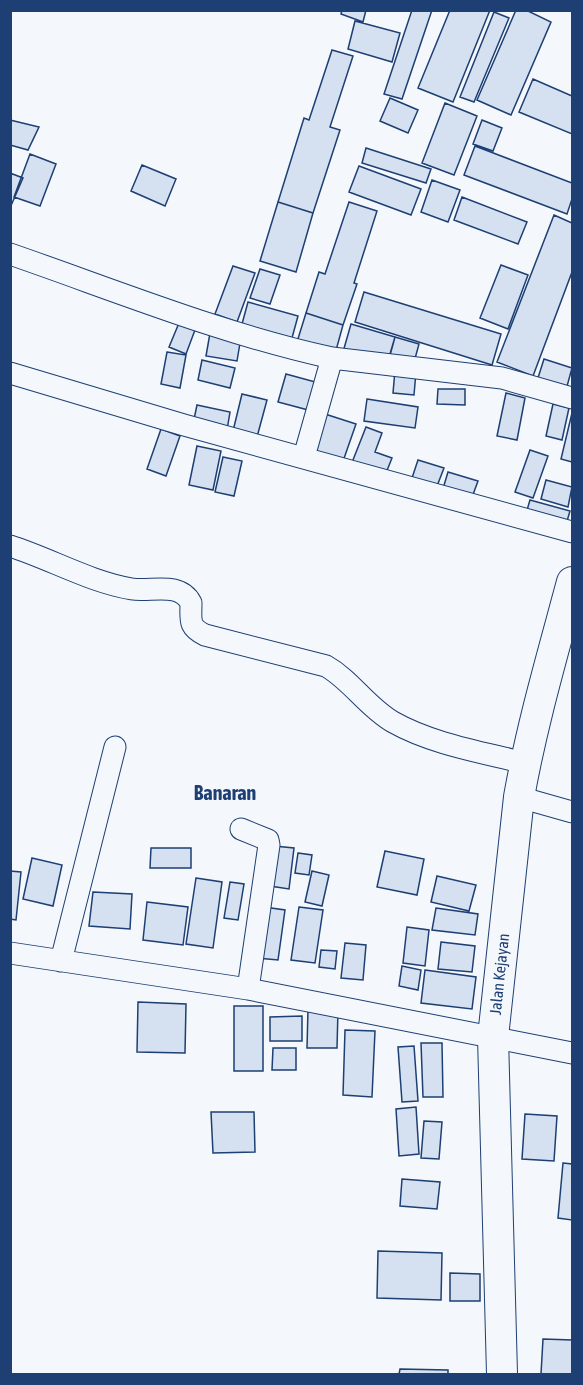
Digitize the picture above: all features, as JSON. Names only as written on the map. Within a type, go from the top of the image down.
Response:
[{"type":"main road","name":"Jalan Kejayan","points":[[502,1374],[492,1036],[519,797],[525,763],[573,582]]},
{"type":"street","points":[[10,254],[250,337],[332,358],[502,378],[573,398]]},
{"type":"street","points":[[304,457],[332,358]]},
{"type":"street","points":[[10,373],[184,425],[573,532]]},
{"type":"street","points":[[10,546],[116,586],[143,590],[171,589],[184,594],[191,603],[190,623],[195,630],[205,635],[326,666],[339,673],[371,707],[393,722],[444,742],[525,763]]},
{"type":"street","points":[[61,962],[115,747]]},
{"type":"street","points":[[519,797],[573,812]]},
{"type":"street","points":[[240,829],[268,840],[269,845],[248,989]]},
{"type":"street","points":[[10,954],[248,989],[573,1053]]},
{"type":"building","points":[[342,10],[366,10],[363,22],[341,14]]},
{"type":"building","points":[[412,10],[432,10],[402,99],[384,94]]},
{"type":"building","points":[[450,10],[490,10],[453,102],[418,88]]},
{"type":"building","points":[[516,10],[526,10],[551,22],[511,115],[477,100]]},
{"type":"building","points":[[494,12],[509,18],[474,102],[460,97]]},
{"type":"building","points":[[355,21],[400,33],[392,62],[348,49]]},
{"type":"building","points":[[332,50],[353,56],[330,127],[340,130],[313,213],[278,202],[304,118],[309,120]]},
{"type":"building","points":[[533,79],[572,96],[572,134],[519,112]]},
{"type":"building","points":[[390,98],[418,110],[408,133],[380,121]]},
{"type":"building","points":[[445,103],[477,116],[454,175],[422,163]]},
{"type":"building","points":[[10,120],[39,127],[28,150],[10,145]]},
{"type":"building","points":[[482,120],[502,128],[493,151],[473,144]]},
{"type":"building","points":[[475,146],[572,183],[572,199],[567,214],[464,175]]},
{"type":"building","points":[[366,148],[431,169],[426,183],[362,163]]},
{"type":"building","points":[[30,154],[56,164],[40,206],[14,197]]},
{"type":"building","points":[[142,165],[176,179],[165,206],[131,191]]},
{"type":"building","points":[[359,166],[421,189],[411,215],[349,192]]},
{"type":"building","points":[[10,173],[23,178],[10,208]]},
{"type":"building","points":[[432,180],[460,190],[448,222],[421,212]]},
{"type":"building","points":[[462,197],[527,222],[518,244],[454,220]]},
{"type":"building","points":[[278,202],[313,213],[296,272],[260,261]]},
{"type":"building","points":[[349,202],[377,211],[343,325],[306,313],[319,272],[325,274]]},
{"type":"building","points":[[554,215],[572,223],[572,272],[533,376],[497,362]]},
{"type":"building","points":[[501,265],[528,275],[508,329],[480,318]]},
{"type":"building","points":[[233,266],[255,273],[237,322],[215,314]]},
{"type":"building","points":[[260,269],[280,275],[270,304],[250,298]]},
{"type":"building","points":[[364,292],[501,334],[492,365],[355,322]]},
{"type":"building","points":[[248,302],[298,316],[292,338],[242,324]]},
{"type":"building","points":[[306,313],[343,325],[335,354],[297,342]]},
{"type":"building","points":[[179,323],[195,330],[186,354],[169,347]]},
{"type":"building","points":[[351,324],[395,337],[387,364],[343,352]]},
{"type":"building","points":[[210,333],[241,337],[237,361],[206,356]]},
{"type":"building","points":[[395,337],[419,344],[413,366],[389,359]]},
{"type":"building","points":[[167,352],[186,355],[180,388],[161,384]]},
{"type":"building","points":[[544,359],[572,368],[566,390],[537,381]]},
{"type":"building","points":[[202,360],[235,368],[230,388],[198,380]]},
{"type":"building","points":[[395,370],[416,372],[414,395],[393,393]]},
{"type":"building","points":[[286,374],[319,383],[312,411],[278,402]]},
{"type":"building","points":[[438,389],[465,389],[465,405],[437,404]]},
{"type":"building","points":[[506,393],[525,398],[517,440],[497,436]]},
{"type":"building","points":[[242,394],[267,400],[257,437],[233,431]]},
{"type":"building","points":[[367,399],[418,407],[415,428],[364,421]]},
{"type":"building","points":[[553,404],[569,408],[562,440],[546,436]]},
{"type":"building","points":[[197,405],[230,412],[227,430],[193,424]]},
{"type":"building","points":[[572,413],[572,462],[561,459]]},
{"type":"building","points":[[325,414],[356,424],[341,467],[310,456]]},
{"type":"building","points":[[366,427],[382,433],[375,452],[392,458],[384,478],[351,465]]},
{"type":"building","points":[[161,429],[180,436],[166,476],[147,469]]},
{"type":"building","points":[[197,446],[221,451],[213,490],[189,485]]},
{"type":"building","points":[[530,450],[548,456],[533,498],[515,492]]},
{"type":"building","points":[[223,457],[242,461],[234,496],[215,492]]},
{"type":"building","points":[[418,460],[444,468],[437,486],[412,478]]},
{"type":"building","points":[[448,472],[478,481],[471,500],[442,492]]},
{"type":"building","points":[[546,480],[572,487],[568,507],[541,499]]},
{"type":"building","points":[[530,500],[570,511],[565,528],[525,517]]},
{"type":"building","points":[[274,846],[294,848],[289,889],[270,886]]},
{"type":"building","points":[[151,848],[191,848],[191,868],[150,868]]},
{"type":"building","points":[[385,851],[424,859],[417,895],[377,887]]},
{"type":"building","points":[[298,853],[312,855],[309,875],[295,873]]},
{"type":"building","points":[[32,858],[62,865],[53,906],[23,899]]},
{"type":"building","points":[[10,871],[21,872],[16,920],[10,919]]},
{"type":"building","points":[[312,871],[329,875],[322,906],[305,902]]},
{"type":"building","points":[[437,876],[476,885],[469,911],[431,902]]},
{"type":"building","points":[[196,878],[222,882],[213,948],[186,944]]},
{"type":"building","points":[[230,882],[244,884],[238,920],[224,918]]},
{"type":"building","points":[[93,892],[132,894],[130,929],[89,926]]},
{"type":"building","points":[[147,902],[188,907],[183,945],[143,940]]},
{"type":"building","points":[[264,907],[285,910],[278,960],[257,958]]},
{"type":"building","points":[[299,907],[323,910],[315,963],[291,960]]},
{"type":"building","points":[[436,908],[478,914],[475,935],[432,930]]},
{"type":"building","points":[[407,927],[429,930],[425,966],[403,963]]},
{"type":"building","points":[[441,942],[475,946],[472,972],[438,969]]},
{"type":"building","points":[[345,943],[366,945],[363,980],[341,978]]},
{"type":"building","points":[[321,950],[337,951],[335,969],[319,967]]},
{"type":"building","points":[[402,966],[421,970],[418,990],[399,986]]},
{"type":"building","points":[[425,970],[476,977],[472,1009],[421,1003]]},
{"type":"building","points":[[138,1002],[186,1004],[185,1053],[137,1052]]},
{"type":"building","points":[[234,1006],[263,1006],[263,1071],[234,1071]]},
{"type":"building","points":[[308,1009],[338,1010],[337,1048],[307,1048]]},
{"type":"building","points":[[302,1016],[302,1041],[270,1041],[270,1017]]},
{"type":"building","points":[[345,1030],[375,1031],[372,1097],[343,1095]]},
{"type":"building","points":[[421,1043],[442,1043],[443,1097],[423,1097]]},
{"type":"building","points":[[414,1046],[418,1101],[402,1102],[398,1047]]},
{"type":"building","points":[[273,1048],[296,1048],[296,1070],[272,1070]]},
{"type":"building","points":[[416,1107],[419,1154],[399,1156],[396,1109]]},
{"type":"building","points":[[211,1112],[254,1112],[255,1152],[213,1153]]},
{"type":"building","points":[[525,1114],[557,1116],[554,1161],[522,1159]]},
{"type":"building","points":[[424,1121],[442,1122],[439,1159],[421,1158]]},
{"type":"building","points":[[563,1163],[572,1164],[572,1220],[558,1218]]},
{"type":"building","points":[[402,1179],[440,1182],[437,1209],[400,1206]]},
{"type":"building","points":[[378,1251],[442,1253],[441,1300],[377,1298]]},
{"type":"building","points":[[450,1273],[480,1274],[480,1301],[450,1301]]},
{"type":"building","points":[[543,1339],[572,1340],[572,1374],[541,1374]]},
{"type":"building","points":[[400,1369],[448,1370],[448,1374],[399,1374]]},
{"type":"district","name":"Banaran","points":[[225,792]]}]
